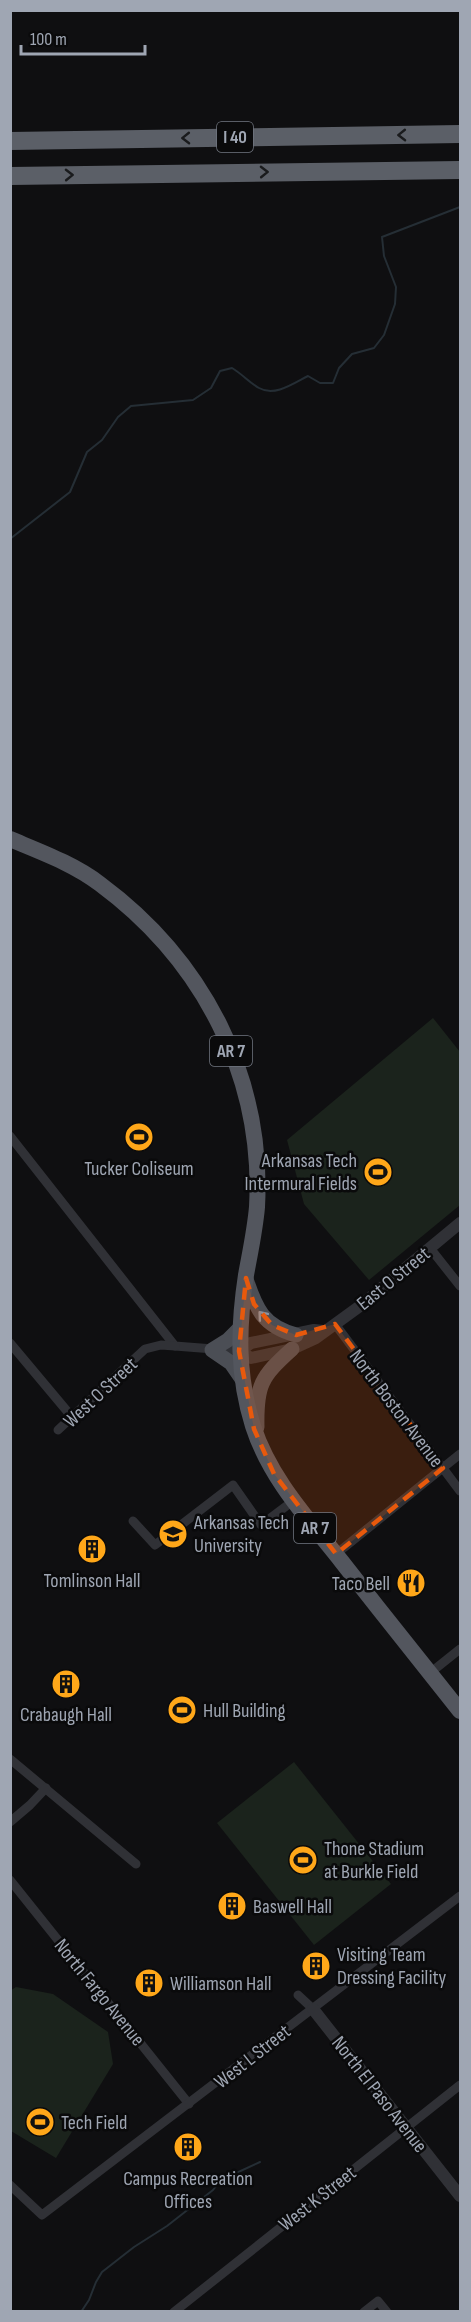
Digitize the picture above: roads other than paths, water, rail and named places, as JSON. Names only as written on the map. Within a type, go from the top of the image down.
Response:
[{"type":"highway","name":"I 40","points":[[10,141],[460,134]]},
{"type":"highway","name":"I 40","points":[[10,176],[460,170]]},
{"type":"highway","name":"AR 7","points":[[10,839],[53,857],[98,882],[138,915],[173,952],[204,993],[229,1045],[242,1081],[254,1128],[258,1176],[256,1211],[246,1278],[239,1351],[242,1379],[257,1436],[274,1474],[293,1501],[460,1711]]},
{"type":"main road","points":[[246,1278],[254,1304],[262,1316],[294,1342],[271,1368],[261,1384],[256,1405],[257,1436]]},
{"type":"main road","points":[[240,1328],[228,1340],[212,1350],[231,1363],[242,1379]]},
{"type":"street","points":[[10,1136],[175,1346]]},
{"type":"street","name":"East O Street","points":[[239,1351],[251,1358],[294,1342],[316,1338],[460,1223]]},
{"type":"street","points":[[430,1248],[460,1286]]},
{"type":"street","name":"North Boston Avenue","points":[[335,1324],[460,1491]]},
{"type":"street","points":[[10,1343],[72,1417]]},
{"type":"street","name":"West O Street","points":[[58,1431],[145,1349],[161,1345],[239,1351]]},
{"type":"street","points":[[336,1554],[460,1454]]},
{"type":"street","points":[[133,1521],[155,1545],[233,1485],[261,1525],[293,1501]]},
{"type":"street","points":[[430,1673],[460,1649]]},
{"type":"street","points":[[10,1759],[136,1864]]},
{"type":"street","points":[[10,1822],[46,1788]]},
{"type":"street","name":"North Fargo Avenue","points":[[10,1880],[189,2104]]},
{"type":"street","name":"West L Street","points":[[10,2185],[42,2216],[460,1896]]},
{"type":"street","name":"North El Paso Avenue","points":[[298,1995],[313,2009],[460,2196]]},
{"type":"street","name":"West K Street","points":[[174,2312],[460,2085]]},
{"type":"street","points":[[364,2312],[378,2301],[387,2312]]},
{"type":"waterway","points":[[10,539],[70,492],[87,452],[102,440],[118,417],[131,406],[193,400],[211,388],[220,371],[232,368],[259,388],[271,391],[284,388],[308,376],[320,383],[333,383],[339,368],[352,354],[374,348],[384,335],[395,304],[396,287],[384,256],[382,237],[460,207]]},
{"type":"waterway","points":[[81,2312],[102,2272],[134,2247],[167,2226],[213,2190],[221,2180],[260,2162]]},
{"type":"place","name":"Tucker Coliseum","points":[[139,1137]]},
{"type":"place","name":"Arkansas Tech Intermural Fields","points":[[378,1172]]},
{"type":"place","name":"Arkansas Tech University","points":[[173,1534]]},
{"type":"place","name":"Tomlinson Hall","points":[[92,1549]]},
{"type":"place","name":"Taco Bell","points":[[411,1583]]},
{"type":"place","name":"Crabaugh Hall","points":[[66,1684]]},
{"type":"place","name":"Hull Building","points":[[182,1710]]},
{"type":"place","name":"Thone Stadium at Burkle Field","points":[[303,1860]]},
{"type":"place","name":"Baswell Hall","points":[[232,1906]]},
{"type":"place","name":"Visiting Team Dressing Facility","points":[[316,1966]]},
{"type":"place","name":"Williamson Hall","points":[[149,1983]]},
{"type":"place","name":"Tech Field","points":[[40,2122]]},
{"type":"place","name":"Campus Recreation Offices","points":[[188,2147]]}]
